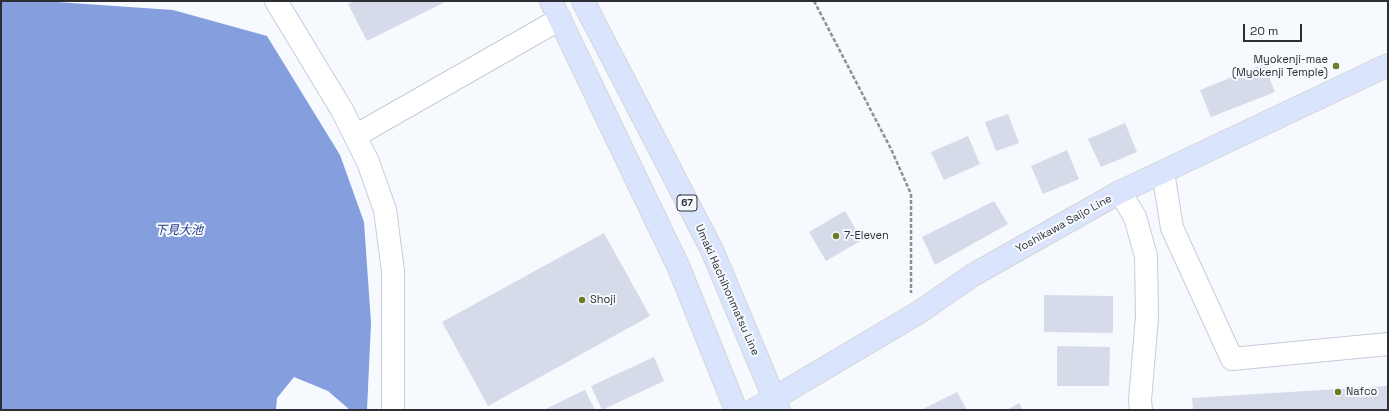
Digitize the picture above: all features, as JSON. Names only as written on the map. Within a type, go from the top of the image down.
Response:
[{"type":"main road","name":"Umaki Hachihonmatsu Line","points":[[583,1],[712,250],[777,404]]},
{"type":"main road","points":[[555,10],[679,268],[736,410]]},
{"type":"main road","name":"Yoshikawa Saijo Line","points":[[754,410],[777,404],[918,313],[973,275],[1120,192],[1388,65]]},
{"type":"street","points":[[276,1],[342,110],[368,162],[384,210],[393,271],[393,410]]},
{"type":"street","points":[[355,136],[555,10]]},
{"type":"street","points":[[1164,172],[1172,228],[1232,359],[1388,344]]},
{"type":"street","points":[[1120,192],[1136,217],[1146,256],[1147,317],[1140,400],[1142,410]]},
{"type":"path","points":[[814,1],[891,149],[911,194],[910,292],[918,313]]},
{"type":"water","name":"下見大池","points":[[1,1],[42,1],[173,10],[267,36],[340,155],[364,222],[371,323],[367,410],[350,410],[328,391],[294,377],[277,398],[276,410],[1,410]]},
{"type":"building","points":[[355,1],[447,1],[367,41],[348,4]]},
{"type":"building","points":[[1264,64],[1275,92],[1211,117],[1200,90]]},
{"type":"building","points":[[1008,114],[1019,143],[996,151],[985,122]]},
{"type":"building","points":[[1125,123],[1137,152],[1101,167],[1088,139]]},
{"type":"building","points":[[968,136],[980,164],[944,180],[931,152]]},
{"type":"building","points":[[1067,150],[1079,179],[1043,194],[1031,166]]},
{"type":"building","points":[[994,201],[1008,224],[935,265],[922,237]]},
{"type":"building","name":"7-Eleven","points":[[845,211],[862,240],[826,261],[809,232]]},
{"type":"building","points":[[604,233],[650,316],[488,406],[442,322]]},
{"type":"building","points":[[1044,295],[1113,296],[1113,333],[1044,332]]},
{"type":"building","points":[[1057,346],[1110,347],[1109,386],[1057,386]]},
{"type":"building","points":[[654,357],[664,381],[602,410],[591,386]]},
{"type":"building","name":"Nafco","points":[[1387,386],[1388,410],[1193,410],[1192,398]]},
{"type":"building","points":[[585,390],[595,410],[543,410]]},
{"type":"building","points":[[957,392],[967,410],[921,410]]},
{"type":"building","points":[[1019,403],[1023,410],[1007,410]]},
{"type":"place","name":"Myokenji-mae (Myokenji Temple)","points":[[1336,66]]},
{"type":"place","name":"7-Eleven","points":[[836,236]]},
{"type":"place","name":"Shoji","points":[[582,300]]},
{"type":"place","name":"Nafco","points":[[1338,392]]}]
